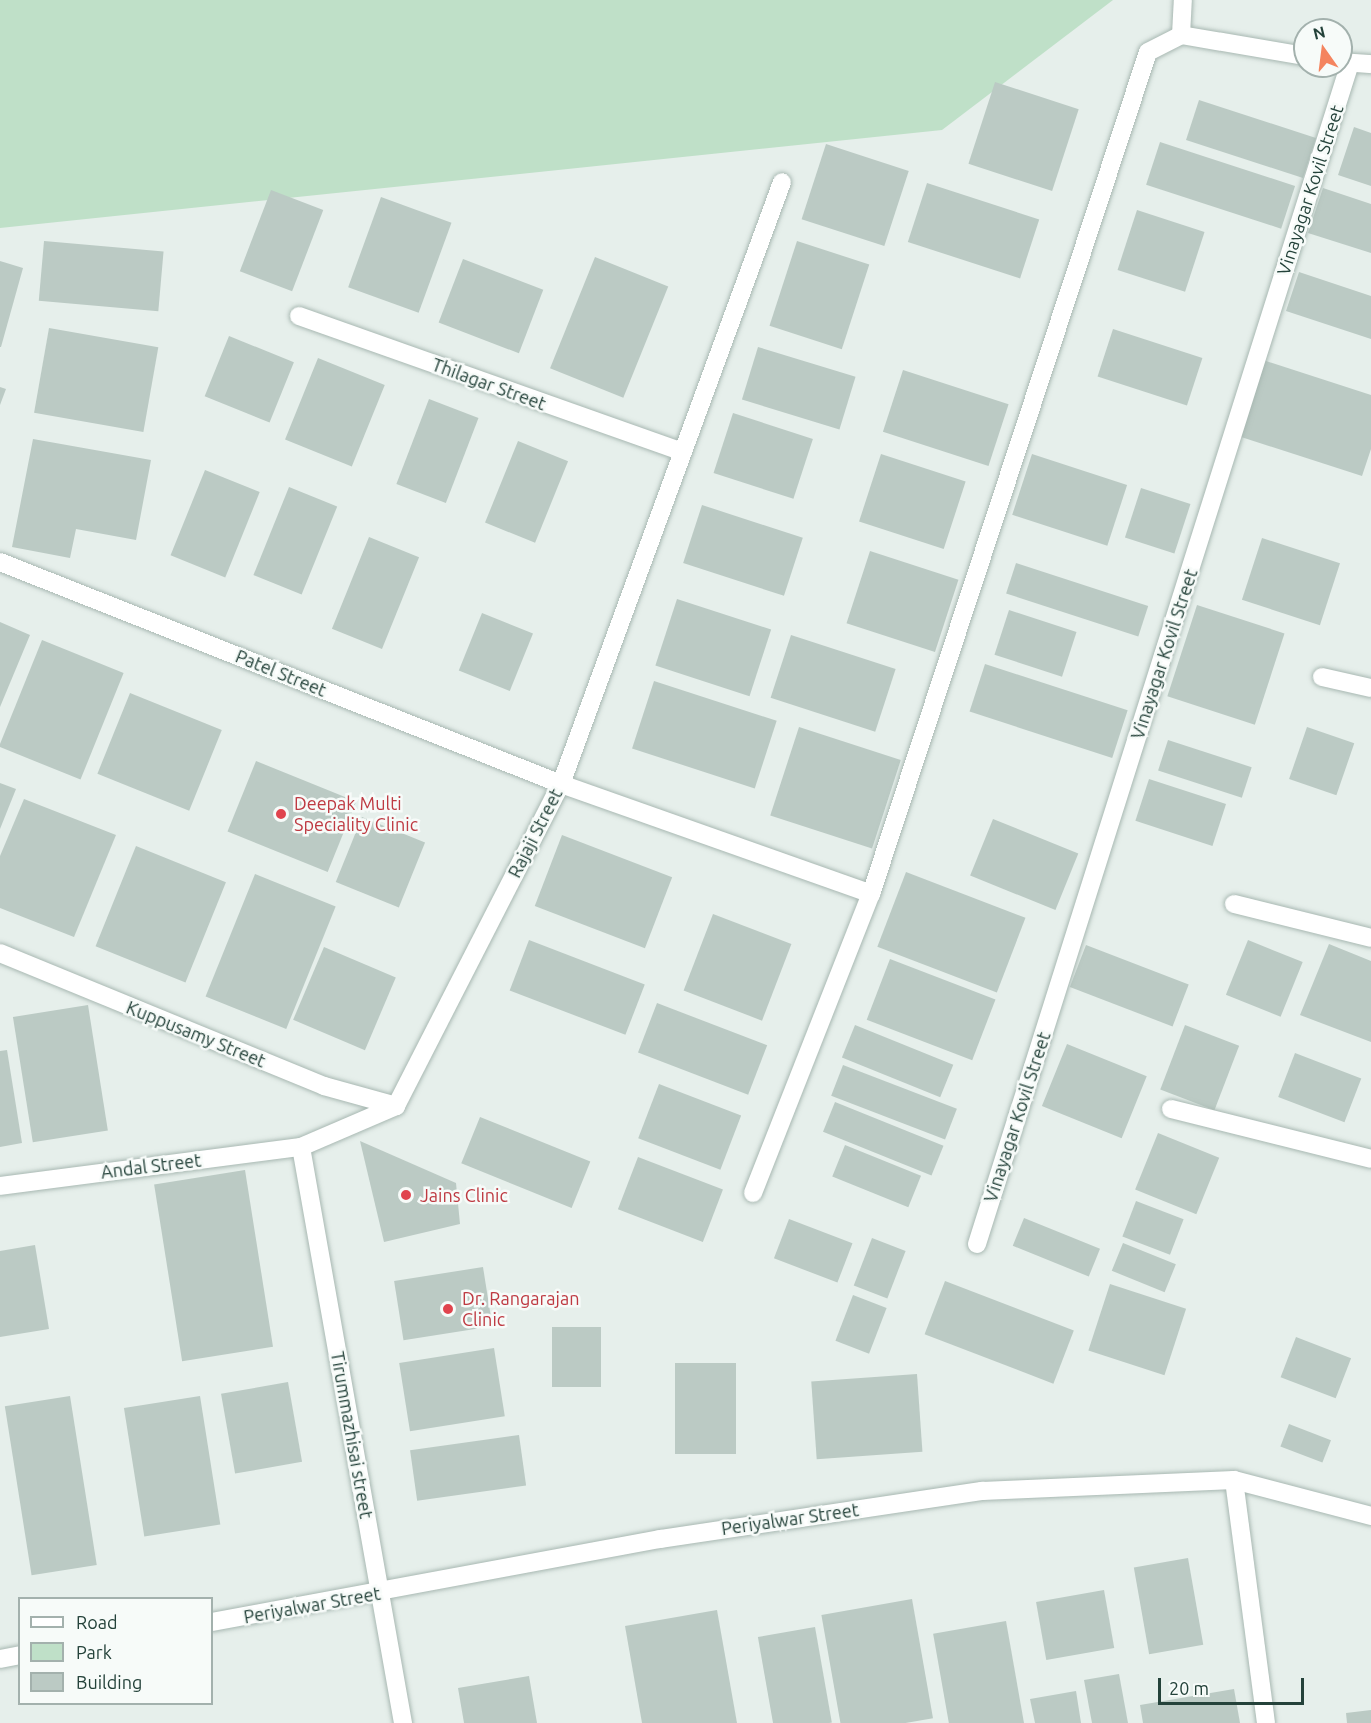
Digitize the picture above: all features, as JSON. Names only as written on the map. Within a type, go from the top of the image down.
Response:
[{"type":"street","points":[[1181,35],[1183,0]]},
{"type":"street","points":[[753,1193],[871,894],[1148,52],[1181,35],[1293,54]]},
{"type":"street","points":[[1353,63],[1371,64]]},
{"type":"street","name":"Vinayagar Kovil Street","points":[[977,1244],[1341,78]]},
{"type":"street","name":"Rajaji Street","points":[[396,1106],[561,783],[680,451],[782,183]]},
{"type":"street","name":"Thilagar Street","points":[[299,316],[680,451]]},
{"type":"street","name":"Patel Street","points":[[0,562],[561,783],[871,894]]},
{"type":"street","points":[[1322,677],[1371,688]]},
{"type":"street","points":[[1234,904],[1371,939]]},
{"type":"street","name":"Kuppusamy Street","points":[[0,953],[324,1086],[396,1106]]},
{"type":"street","points":[[302,1147],[396,1106]]},
{"type":"street","points":[[1171,1109],[1371,1159]]},
{"type":"street","name":"Andal Street","points":[[0,1186],[302,1147]]},
{"type":"street","name":"Tirummazhisai street","points":[[302,1147],[403,1723]]},
{"type":"street","points":[[1234,1480],[1266,1723]]},
{"type":"street","name":"Periyalwar Street","points":[[213,1622],[380,1593],[660,1539],[982,1491],[1234,1480],[1371,1515]]},
{"type":"street","points":[[0,1659],[18,1655]]},
{"type":"green space","points":[[0,0],[1113,0],[942,130],[0,228]]},
{"type":"building","points":[[995,82],[1079,109],[1052,191],[968,164]]},
{"type":"building","points":[[1199,100],[1316,138],[1303,178],[1186,140]]},
{"type":"building","points":[[1354,127],[1371,133],[1371,186],[1338,175]]},
{"type":"building","points":[[1160,142],[1295,186],[1281,229],[1146,185]]},
{"type":"building","points":[[826,144],[909,171],[884,246],[802,219]]},
{"type":"building","points":[[927,183],[1039,219],[1020,278],[908,242]]},
{"type":"building","points":[[1323,188],[1371,204],[1371,253],[1308,233]]},
{"type":"building","points":[[271,190],[323,210],[292,291],[240,271]]},
{"type":"building","points":[[381,197],[451,223],[419,313],[348,287]]},
{"type":"building","points":[[1137,210],[1205,232],[1185,292],[1118,270]]},
{"type":"building","points":[[44,241],[164,251],[158,311],[39,301]]},
{"type":"building","points":[[797,241],[869,264],[842,349],[769,326]]},
{"type":"building","points":[[595,257],[668,287],[623,398],[550,368]]},
{"type":"building","points":[[463,259],[543,290],[519,353],[439,322]]},
{"type":"building","points":[[0,261],[23,268],[1,347],[0,347]]},
{"type":"building","points":[[1299,272],[1371,296],[1371,339],[1286,311]]},
{"type":"building","points":[[49,328],[158,347],[143,432],[34,413]]},
{"type":"building","points":[[1113,329],[1202,358],[1187,406],[1098,377]]},
{"type":"building","points":[[229,336],[294,362],[270,422],[205,396]]},
{"type":"building","points":[[758,347],[856,377],[839,429],[742,400]]},
{"type":"building","points":[[318,358],[385,385],[352,467],[285,440]]},
{"type":"building","points":[[1263,360],[1371,395],[1371,449],[1362,476],[1238,436]]},
{"type":"building","points":[[903,370],[1009,404],[988,466],[883,432]]},
{"type":"building","points":[[0,387],[6,389],[0,405]]},
{"type":"building","points":[[429,399],[478,418],[446,503],[396,484]]},
{"type":"building","points":[[733,413],[813,439],[793,499],[714,473]]},
{"type":"building","points":[[33,439],[151,460],[136,540],[76,529],[70,558],[12,547]]},
{"type":"building","points":[[518,441],[568,461],[535,543],[485,523]]},
{"type":"building","points":[[881,454],[966,482],[944,549],[859,522]]},
{"type":"building","points":[[1032,454],[1127,485],[1107,546],[1012,515]]},
{"type":"building","points":[[205,470],[260,492],[225,577],[171,555]]},
{"type":"building","points":[[289,487],[337,506],[302,595],[253,575]]},
{"type":"building","points":[[1141,488],[1190,504],[1174,554],[1125,537]]},
{"type":"building","points":[[702,505],[803,538],[784,596],[683,563]]},
{"type":"building","points":[[369,537],[419,557],[382,649],[332,629]]},
{"type":"building","points":[[1262,538],[1340,563],[1320,625],[1242,600]]},
{"type":"building","points":[[870,551],[958,580],[935,652],[847,623]]},
{"type":"building","points":[[1016,563],[1148,606],[1138,636],[1006,593]]},
{"type":"building","points":[[677,599],[771,630],[750,696],[655,666]]},
{"type":"building","points":[[1197,605],[1284,633],[1255,725],[1167,696]]},
{"type":"building","points":[[1009,610],[1077,632],[1062,677],[994,655]]},
{"type":"building","points":[[482,613],[533,634],[510,691],[459,670]]},
{"type":"building","points":[[0,622],[30,635],[0,707]]},
{"type":"building","points":[[791,635],[896,669],[875,732],[771,698]]},
{"type":"building","points":[[42,640],[124,673],[81,780],[0,747]]},
{"type":"building","points":[[985,664],[1128,710],[1112,758],[970,712]]},
{"type":"building","points":[[654,681],[777,721],[755,788],[632,749]]},
{"type":"building","points":[[130,693],[222,730],[189,811],[97,774]]},
{"type":"building","points":[[799,727],[901,760],[872,849],[770,815]]},
{"type":"building","points":[[1307,727],[1354,743],[1336,795],[1289,779]]},
{"type":"building","points":[[1168,740],[1252,767],[1242,798],[1158,770]]},
{"type":"building","points":[[256,761],[356,801],[328,872],[228,831]]},
{"type":"building","points":[[1149,779],[1226,804],[1212,846],[1135,821]]},
{"type":"building","points":[[0,783],[16,789],[0,829]]},
{"type":"building","points":[[24,799],[116,835],[74,937],[0,908],[0,856]]},
{"type":"building","points":[[362,817],[425,842],[399,907],[336,882]]},
{"type":"building","points":[[993,819],[1078,853],[1055,910],[970,876]]},
{"type":"building","points":[[562,835],[672,877],[645,948],[535,906]]},
{"type":"building","points":[[136,846],[226,882],[185,982],[96,946]]},
{"type":"building","points":[[906,872],[1025,918],[997,993],[877,947]]},
{"type":"building","points":[[255,874],[336,907],[286,1029],[206,996]]},
{"type":"building","points":[[713,914],[791,944],[762,1021],[684,991]]},
{"type":"building","points":[[529,940],[645,984],[625,1035],[510,990]]},
{"type":"building","points":[[1248,940],[1303,962],[1281,1017],[1226,995]]},
{"type":"building","points":[[1329,944],[1371,961],[1371,1042],[1300,1015]]},
{"type":"building","points":[[1086,945],[1189,984],[1173,1026],[1070,987]]},
{"type":"building","points":[[324,947],[396,977],[365,1050],[293,1020]]},
{"type":"building","points":[[890,959],[995,999],[972,1060],[867,1020]]},
{"type":"building","points":[[657,1003],[767,1045],[748,1095],[638,1052]]},
{"type":"building","points":[[88,1005],[108,1130],[33,1142],[13,1017]]},
{"type":"building","points":[[855,1025],[953,1065],[940,1097],[842,1057]]},
{"type":"building","points":[[1185,1025],[1239,1046],[1214,1110],[1160,1089]]},
{"type":"building","points":[[1067,1044],[1147,1076],[1122,1138],[1042,1106]]},
{"type":"building","points":[[7,1050],[22,1143],[0,1147],[0,1051]]},
{"type":"building","points":[[1295,1053],[1361,1078],[1344,1122],[1278,1097]]},
{"type":"building","points":[[843,1065],[957,1109],[945,1140],[831,1096]]},
{"type":"building","points":[[659,1084],[741,1116],[720,1170],[638,1138]]},
{"type":"building","points":[[835,1102],[943,1146],[931,1175],[823,1132]]},
{"type":"building","points":[[480,1117],[590,1162],[572,1208],[461,1163]]},
{"type":"building","points":[[1158,1133],[1219,1158],[1196,1214],[1135,1190]]},
{"type":"building","points":[[360,1141],[456,1183],[460,1224],[384,1242]]},
{"type":"building","points":[[845,1145],[921,1176],[908,1207],[832,1177]]},
{"type":"building","points":[[638,1157],[723,1190],[703,1242],[618,1209]]},
{"type":"building","points":[[245,1170],[273,1347],[182,1361],[154,1184]]},
{"type":"building","points":[[1136,1201],[1184,1219],[1170,1255],[1122,1236]]},
{"type":"building","points":[[1024,1218],[1100,1249],[1089,1277],[1013,1246]]},
{"type":"building","points":[[789,1219],[852,1243],[837,1283],[774,1258]]},
{"type":"building","points":[[872,1238],[906,1251],[887,1299],[854,1286]]},
{"type":"building","points":[[1123,1243],[1176,1264],[1165,1292],[1112,1271]]},
{"type":"building","points":[[35,1245],[49,1329],[0,1337],[0,1251]]},
{"type":"building","points":[[483,1267],[492,1326],[403,1340],[394,1281]]},
{"type":"building","points":[[945,1281],[1074,1330],[1053,1384],[925,1334]]},
{"type":"building","points":[[1110,1284],[1186,1309],[1164,1375],[1088,1351]]},
{"type":"building","points":[[853,1295],[887,1308],[869,1354],[835,1341]]},
{"type":"building","points":[[552,1327],[601,1327],[601,1387],[552,1387]]},
{"type":"building","points":[[1296,1337],[1351,1358],[1336,1398],[1281,1377]]},
{"type":"building","points":[[494,1348],[505,1416],[410,1431],[399,1363]]},
{"type":"building","points":[[675,1363],[736,1363],[736,1454],[675,1454]]},
{"type":"building","points":[[917,1374],[922,1452],[817,1459],[811,1381]]},
{"type":"building","points":[[288,1382],[302,1462],[235,1474],[221,1394]]},
{"type":"building","points":[[70,1396],[97,1565],[32,1575],[5,1406]]},
{"type":"building","points":[[200,1396],[220,1524],[144,1536],[124,1408]]},
{"type":"building","points":[[1289,1424],[1331,1440],[1322,1463],[1280,1446]]},
{"type":"building","points":[[519,1435],[526,1486],[417,1501],[410,1450]]},
{"type":"building","points":[[1188,1558],[1203,1645],[1149,1654],[1134,1568]]},
{"type":"building","points":[[1104,1590],[1114,1648],[1046,1660],[1036,1602]]},
{"type":"building","points":[[912,1599],[933,1718],[906,1723],[840,1723],[821,1615]]},
{"type":"building","points":[[717,1610],[737,1723],[642,1723],[625,1626]]},
{"type":"building","points":[[1006,1621],[1024,1723],[949,1723],[933,1634]]},
{"type":"building","points":[[815,1627],[832,1723],[773,1723],[758,1637]]},
{"type":"building","points":[[1119,1674],[1128,1723],[1092,1723],[1084,1680]]},
{"type":"building","points":[[529,1676],[537,1723],[464,1723],[458,1688]]},
{"type":"building","points":[[1234,1689],[1240,1723],[1143,1723],[1140,1705]]},
{"type":"building","points":[[1076,1691],[1081,1723],[1035,1723],[1030,1699]]},
{"type":"building","points":[[1371,1710],[1371,1723],[1347,1723],[1346,1713]]},
{"type":"place","name":"Deepak Multi Speciality Clinic","points":[[281,814]]},
{"type":"place","name":"Jains Clinic","points":[[406,1195]]},
{"type":"place","name":"Dr. Rangarajan Clinic","points":[[448,1309]]}]
